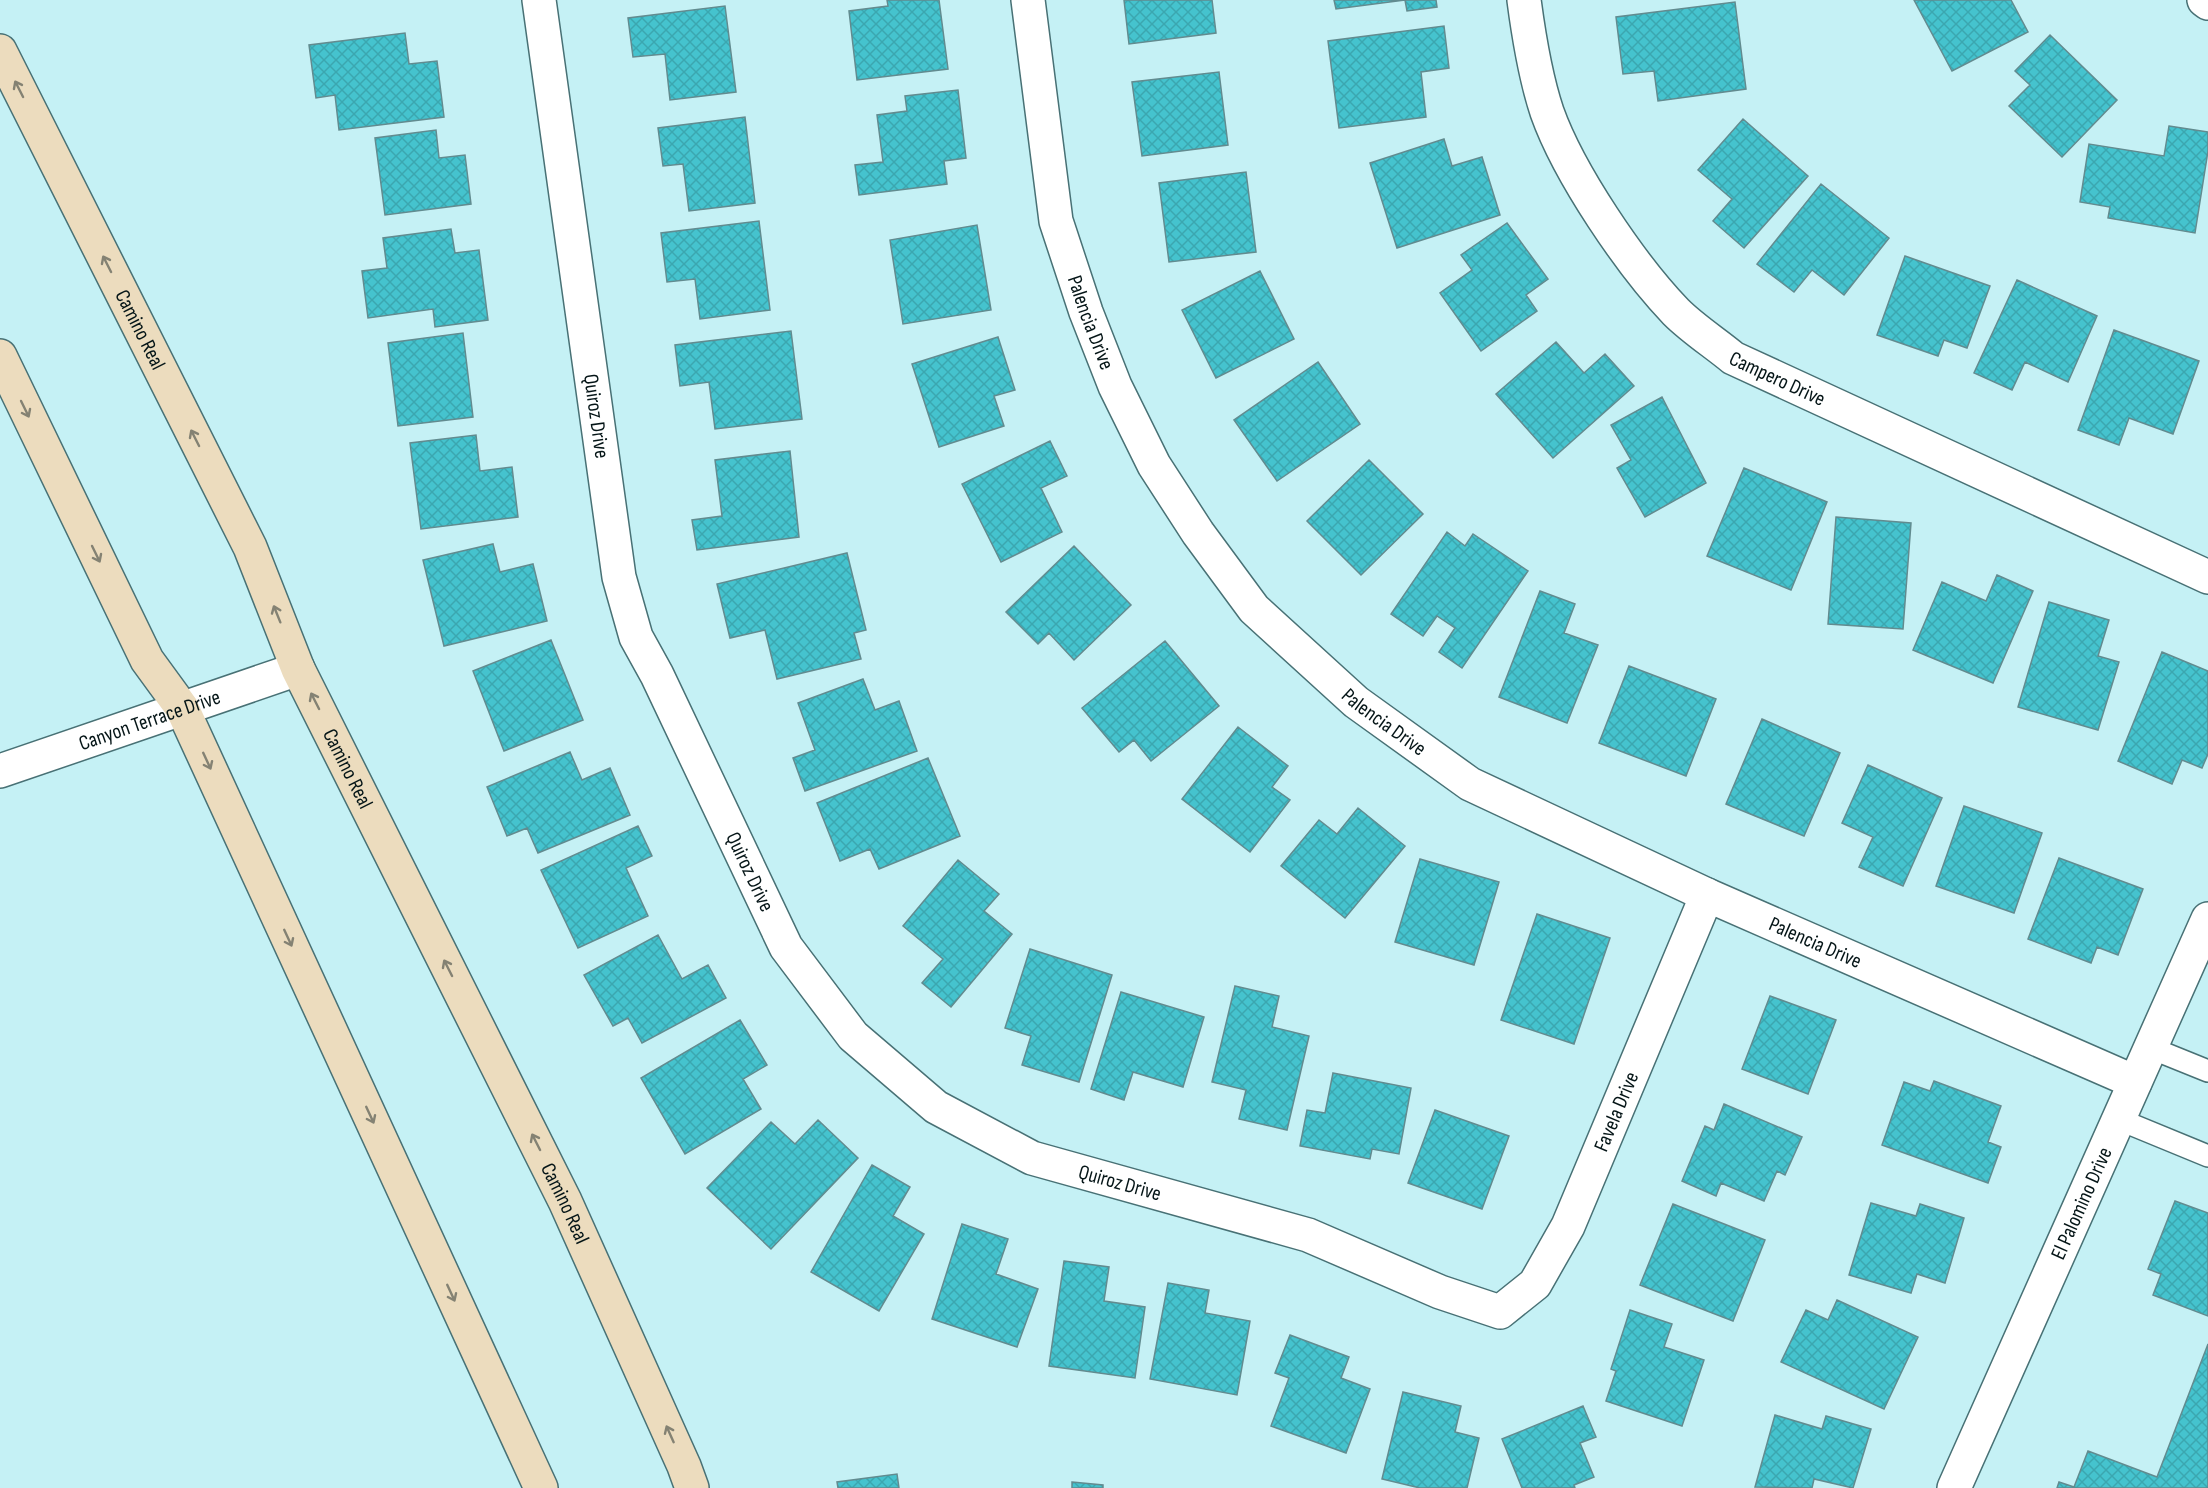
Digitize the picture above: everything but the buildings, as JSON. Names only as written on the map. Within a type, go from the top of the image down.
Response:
[{"type":"main road","name":"Camino Real","points":[[0,51],[250,547],[298,669],[565,1201],[692,1488]]},
{"type":"main road","points":[[0,356],[147,660],[182,708],[541,1488]]},
{"type":"street","name":"Quiroz Drive","points":[[539,0],[619,577],[636,637],[657,675],[786,946],[853,1036],[936,1107],[1032,1158],[1308,1235],[1440,1292],[1500,1312]]},
{"type":"street","name":"Palencia Drive","points":[[1028,0],[1056,221],[1086,312],[1115,386],[1154,465],[1198,533],[1254,609],[1356,702],[1470,784],[1707,895],[2135,1082]]},
{"type":"street","name":"Campero Drive","points":[[1524,0],[1531,51],[1547,113],[1574,169],[1630,258],[1677,313],[1733,358],[2208,577]]},
{"type":"street","points":[[2204,0],[2208,3]]},
{"type":"street","name":"Canyon Terrace Drive","points":[[0,771],[298,669]]},
{"type":"street","name":"Favela Drive","points":[[1500,1312],[1535,1284],[1568,1226],[1707,895]]},
{"type":"street","name":"El Palomino Drive","points":[[1954,1488],[2118,1119],[2205,934]]},
{"type":"lane","points":[[2151,1048],[2208,1071]]},
{"type":"lane","points":[[2118,1119],[2208,1156]]}]
